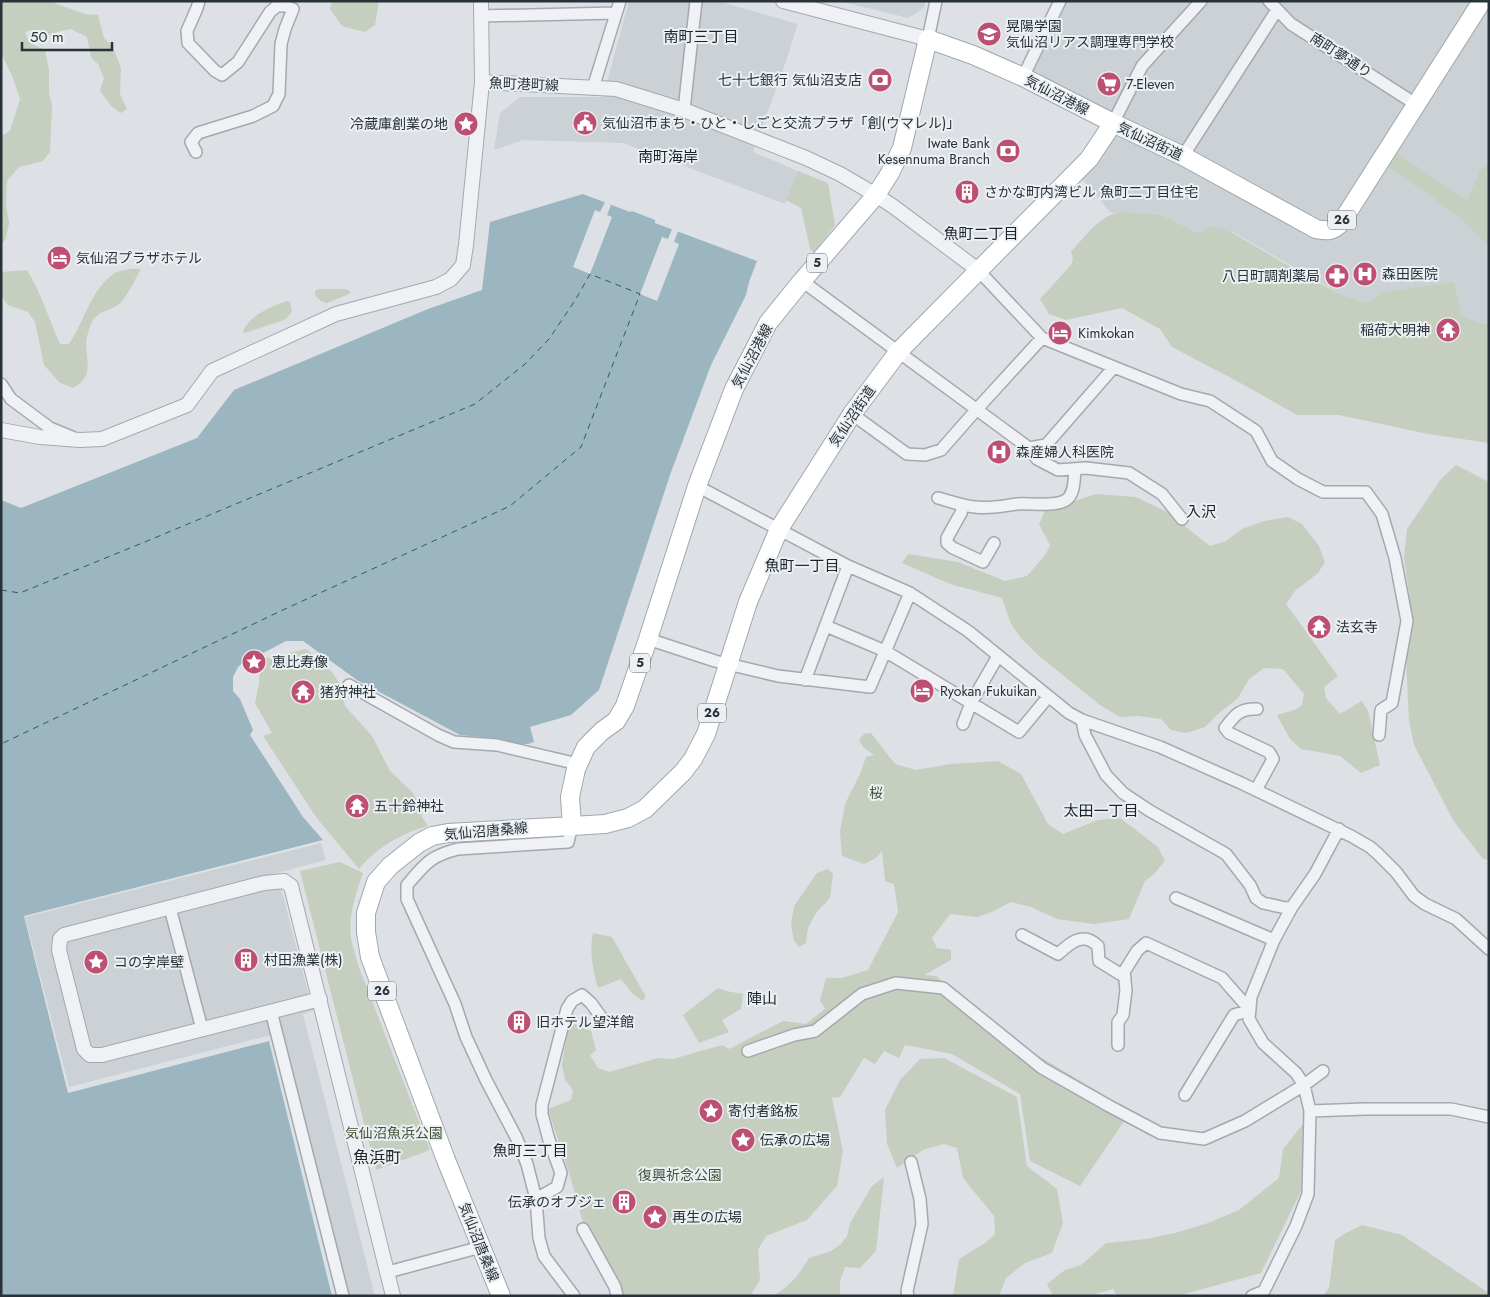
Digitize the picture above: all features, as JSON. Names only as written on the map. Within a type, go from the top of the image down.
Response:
[{"type":"main road","name":"気仙沼街道","points":[[780,529],[852,414],[899,351],[1089,159],[1114,123],[1183,156],[1311,227],[1327,231],[1341,223],[1482,1]]},
{"type":"main road","name":"気仙沼港線","points":[[572,826],[570,797],[578,764],[586,747],[602,731],[616,721],[625,706],[697,486],[734,389],[768,324],[802,281],[876,195],[890,172],[902,148],[928,39],[1023,77],[1114,123]]},
{"type":"main road","name":"気仙沼唐桑線","points":[[501,1296],[446,1160],[370,957],[366,932],[366,913],[376,882],[403,855],[432,836],[448,833],[605,824],[628,818],[645,809],[683,772],[693,759],[706,734],[748,602],[780,529]]},
{"type":"street","points":[[196,152],[191,142],[198,133],[253,116],[273,106],[279,94],[281,44],[294,9],[280,3],[270,12],[238,62],[222,75],[188,43],[188,31],[199,1]]},
{"type":"street","points":[[481,1],[482,82]]},
{"type":"street","points":[[593,88],[620,1]]},
{"type":"street","points":[[684,110],[696,1]]},
{"type":"street","points":[[783,1],[928,39],[936,1]]},
{"type":"street","points":[[1114,123],[1142,66],[1201,1]]},
{"type":"street","points":[[1023,77],[1058,2]]},
{"type":"street","points":[[1183,156],[1273,5]]},
{"type":"street","name":"南町夢通り","points":[[1273,5],[1291,24],[1417,105]]},
{"type":"street","points":[[480,16],[616,13]]},
{"type":"street","name":"魚町港町線","points":[[80,440],[102,439],[187,405],[212,371],[336,314],[436,287],[451,279],[463,265],[482,82],[616,89],[684,110],[806,158],[840,174],[876,195],[978,270]]},
{"type":"street","points":[[978,270],[1042,338],[1181,394],[1210,401],[1256,431],[1272,461],[1298,479],[1323,492],[1366,492],[1382,514],[1395,558],[1407,621],[1392,703],[1381,710],[1379,735]]},
{"type":"street","points":[[802,281],[977,408],[1029,448],[1037,459],[1058,470],[1086,468],[1129,474],[1162,494],[1182,519]]},
{"type":"street","points":[[852,414],[907,454],[925,455],[941,450],[1042,338]]},
{"type":"street","points":[[1029,448],[1046,445],[1114,367]]},
{"type":"street","points":[[2,388],[12,399],[50,428],[80,440]]},
{"type":"street","points":[[1,430],[40,437],[80,440]]},
{"type":"street","points":[[938,498],[963,506],[977,508],[999,508],[1016,504],[1060,503],[1067,500],[1073,491],[1075,468]]},
{"type":"street","points":[[697,486],[848,566],[910,592],[968,631],[1048,697],[1082,720],[1160,747],[1339,829],[1370,847],[1396,872],[1414,896],[1456,919],[1489,949]]},
{"type":"street","points":[[963,506],[947,538],[947,543],[953,548],[983,562],[994,543]]},
{"type":"street","points":[[805,680],[848,566]]},
{"type":"street","points":[[648,639],[728,665],[778,676],[870,687],[910,592]]},
{"type":"street","points":[[826,626],[885,651],[1020,732],[1048,697]]},
{"type":"street","points":[[963,724],[971,703],[998,656]]},
{"type":"street","points":[[349,685],[454,742],[497,745],[578,764]]},
{"type":"street","points":[[1256,790],[1273,758],[1270,752],[1229,733],[1225,728],[1240,711],[1248,708],[1257,709]]},
{"type":"street","points":[[1082,720],[1085,735],[1106,775],[1123,793],[1150,811],[1226,854],[1250,885],[1256,898],[1262,903],[1286,908],[1292,907]]},
{"type":"street","points":[[572,826],[568,842],[458,849],[442,854],[425,864],[407,885],[407,899],[455,1004],[466,1037],[516,1137],[527,1164],[536,1200],[539,1238],[544,1256],[574,1296]]},
{"type":"street","points":[[1252,1296],[1267,1293],[1308,1194],[1310,1111],[1304,1085],[1296,1073],[1262,1043],[1249,1019],[1251,997],[1274,940],[1292,907],[1315,874],[1339,829]]},
{"type":"street","points":[[320,998],[102,1055],[90,1055],[84,1049],[59,950],[60,939],[64,935],[264,883],[284,881],[291,886],[320,998],[393,1296]]},
{"type":"street","points":[[1176,898],[1274,940]]},
{"type":"street","points":[[170,908],[202,1029]]},
{"type":"street","points":[[1022,935],[1058,954],[1073,941],[1081,939],[1094,942],[1098,946],[1099,961],[1125,977]]},
{"type":"street","points":[[1118,1045],[1118,1022],[1122,1014],[1126,990],[1124,972],[1137,951],[1146,943],[1222,978],[1250,1010]]},
{"type":"street","points":[[748,1051],[815,1031],[862,994],[896,983],[944,988],[1042,1068],[1160,1133],[1204,1140],[1245,1121],[1304,1085],[1323,1071]]},
{"type":"street","points":[[536,1200],[557,1186],[561,1173],[549,1140],[542,1114],[542,1105],[567,1009],[572,1000],[582,995],[591,1003],[601,1017]]},
{"type":"street","points":[[1186,1095],[1234,1015],[1250,1010]]},
{"type":"street","points":[[271,1011],[344,1296]]},
{"type":"street","points":[[1310,1111],[1451,1109],[1489,1117]]},
{"type":"street","points":[[908,1296],[907,1291],[922,1224],[920,1199],[910,1162]]},
{"type":"street","points":[[583,1229],[615,1288],[617,1296]]},
{"type":"street","points":[[388,1272],[481,1247]]},
{"type":"shaded area","points":[[629,1],[718,1],[798,24],[753,152],[798,171],[785,204],[623,143],[523,140],[494,150],[500,113],[520,97],[603,97]]},
{"type":"shaded area","points":[[839,1],[926,1],[924,8],[908,18]]},
{"type":"shaded area","points":[[1062,1],[1489,1],[1489,324],[1479,323],[1460,315],[1383,292],[1367,303],[1342,295],[1233,232],[1197,232],[1163,216],[1121,212],[1111,213],[1081,178],[1103,156],[1113,123],[1033,70]]},
{"type":"shaded area","points":[[321,843],[326,860],[277,873],[313,1011],[303,1014],[375,1296],[337,1296],[271,1035],[69,1087],[25,917]]},
{"type":"green space","points":[[1,1],[49,1],[85,14],[98,15],[104,38],[113,47],[121,68],[120,94],[127,109],[121,113],[112,107],[100,91],[104,78],[98,64],[91,57],[87,37],[71,29],[43,38],[29,30],[25,33],[30,43],[45,50],[49,69],[49,93],[52,105],[50,152],[43,161],[19,167],[7,181],[6,205],[9,223],[6,238],[1,246],[1,136],[10,131],[20,99],[13,78],[1,53]]},
{"type":"green space","points":[[332,1],[379,1],[375,25],[365,32],[342,26],[330,9]]},
{"type":"green space","points":[[1397,153],[1467,200],[1480,171],[1489,163],[1489,248],[1458,215],[1388,167]]},
{"type":"green space","points":[[798,171],[828,183],[835,225],[814,253],[810,249],[801,208],[786,200]]},
{"type":"green space","points":[[1121,212],[1161,215],[1197,232],[1204,232],[1211,226],[1233,233],[1311,279],[1342,295],[1367,303],[1383,292],[1454,282],[1461,315],[1479,323],[1489,324],[1489,443],[1428,434],[1339,415],[1297,415],[1172,347],[1160,329],[1122,308],[1066,320],[1049,314],[1040,299],[1071,265],[1073,259],[1071,252],[1099,222],[1106,217]]},
{"type":"green space","points":[[130,269],[141,269],[126,296],[118,305],[99,314],[91,324],[86,341],[88,364],[85,377],[81,383],[73,388],[59,382],[44,365],[35,322],[28,312],[8,305],[1,296],[1,272],[27,270],[41,297],[60,344],[69,344],[104,282],[116,273]]},
{"type":"green space","points":[[318,289],[346,289],[351,292],[327,303],[317,298],[315,291]]},
{"type":"green space","points":[[288,301],[292,311],[284,320],[245,333],[243,332],[250,321],[256,316]]},
{"type":"green space","points":[[1456,465],[1489,482],[1489,860],[1483,859],[1453,820],[1414,745],[1409,721],[1406,658],[1410,601],[1404,557],[1407,529],[1441,479]]},
{"type":"green space","points":[[1096,494],[1136,497],[1167,512],[1210,546],[1226,541],[1242,529],[1264,521],[1288,517],[1302,524],[1319,546],[1325,562],[1318,573],[1295,591],[1286,604],[1338,676],[1324,687],[1326,698],[1340,714],[1362,701],[1368,711],[1380,765],[1361,773],[1340,756],[1301,749],[1290,739],[1277,715],[1297,709],[1302,705],[1304,694],[1283,669],[1264,668],[1249,679],[1238,698],[1205,727],[1186,733],[1171,730],[1161,719],[1138,716],[1120,717],[1100,705],[1039,656],[1021,638],[1011,624],[1002,598],[950,584],[902,563],[908,554],[958,562],[1005,581],[1027,576],[1046,554],[1050,545],[1039,524],[1045,511]]},
{"type":"green space","points":[[306,649],[333,673],[339,683],[345,706],[372,736],[390,771],[413,793],[419,804],[422,817],[428,826],[390,842],[373,854],[359,869],[316,817],[263,736],[272,733],[255,703],[259,684],[260,661],[263,657],[272,659]]},
{"type":"green space","name":"復興祈念公園","points":[[871,733],[895,764],[916,770],[951,764],[998,761],[1021,774],[1048,824],[1063,834],[1098,820],[1120,818],[1158,847],[1165,861],[1145,881],[1129,919],[1094,924],[1057,919],[1031,907],[1011,902],[978,917],[950,914],[932,938],[937,948],[951,950],[951,960],[924,975],[936,976],[1032,1052],[1131,1111],[1080,1186],[1030,1161],[1020,1094],[952,1054],[905,1045],[899,1058],[884,1051],[875,1064],[864,1058],[840,1097],[832,1098],[843,1151],[837,1186],[807,1220],[766,1236],[758,1250],[760,1280],[752,1293],[754,1296],[624,1296],[619,1282],[583,1223],[548,1109],[571,1100],[573,1090],[565,1080],[562,1065],[569,1022],[591,1031],[596,1050],[590,1055],[598,1068],[609,1072],[658,1058],[673,1059],[722,1045],[729,1049],[783,1021],[806,1024],[825,1009],[820,1000],[826,978],[842,978],[868,970],[898,912],[894,884],[885,881],[882,851],[876,858],[864,864],[842,856],[840,832],[845,804],[866,757],[874,755],[864,748],[859,740],[864,734]]},
{"type":"green space","name":"気仙沼魚浜公園","points":[[340,862],[363,873],[352,913],[351,939],[358,965],[430,1150],[376,1170],[300,871]]},
{"type":"green space","points":[[828,869],[833,874],[830,898],[816,913],[808,928],[806,943],[799,947],[794,941],[791,925],[794,906],[817,873]]},
{"type":"green space","points":[[593,933],[612,937],[646,997],[642,1001],[632,993],[621,979],[598,988],[592,960]]},
{"type":"green space","points":[[718,988],[743,994],[741,1009],[722,1020],[729,1032],[699,1043],[683,1015]]},
{"type":"green space","points":[[944,1058],[1017,1097],[1027,1166],[1057,1189],[1063,1223],[1052,1253],[1025,1263],[1006,1278],[999,1296],[953,1296],[959,1259],[985,1243],[995,1234],[994,1216],[963,1178],[957,1148],[944,1144],[923,1150],[897,1168],[887,1144],[885,1110],[900,1080],[920,1059]]},
{"type":"green space","points":[[1303,1124],[1301,1191],[1261,1273],[1177,1296],[1117,1296],[1113,1289],[1092,1295],[1053,1296],[1047,1284],[1065,1270],[1081,1265],[1106,1243],[1146,1239],[1175,1233],[1208,1223],[1239,1210],[1279,1178],[1283,1149]]},
{"type":"green space","points":[[884,1177],[876,1251],[860,1268],[845,1267],[840,1281],[840,1296],[773,1296],[794,1280],[809,1258],[831,1251],[841,1244],[847,1236],[850,1223],[872,1186]]},
{"type":"green space","points":[[1362,1225],[1402,1235],[1489,1293],[1489,1296],[1323,1296],[1329,1288],[1335,1240]]},
{"type":"water","points":[[583,194],[630,212],[632,211],[655,220],[655,223],[757,261],[746,295],[711,365],[670,475],[599,690],[571,715],[530,727],[534,742],[528,744],[518,744],[502,739],[460,735],[357,680],[303,641],[286,641],[263,653],[251,656],[238,667],[233,677],[233,691],[240,699],[253,730],[250,735],[303,817],[323,840],[24,916],[68,1093],[269,1041],[332,1296],[1,1296],[1,500],[21,508],[197,438],[234,390],[428,309],[482,290],[490,222]]},
{"type":"pier","points":[[605,202],[611,205],[607,215],[612,217],[590,274],[573,267],[595,210],[600,212]]},
{"type":"pier","points":[[672,229],[678,231],[674,242],[679,244],[657,301],[640,294],[662,237],[668,239]]},
{"type":"ferry route","points":[[1,590],[20,593],[475,404],[525,364],[549,339],[590,274],[640,294],[581,447],[510,506],[285,609],[1,744]]},
{"type":"place","name":"晃陽学園 気仙沼リアス調理専門学校","points":[[989,34]]},
{"type":"place","name":"七十七銀行 気仙沼支店","points":[[880,80]]},
{"type":"place","name":"7-Eleven","points":[[1109,84]]},
{"type":"place","name":"気仙沼市まち・ひと・しごと交流プラザ「創(ウマレル)」","points":[[585,123]]},
{"type":"place","name":"冷蔵庫創業の地","points":[[466,124]]},
{"type":"place","name":"Iwate Bank Kesennuma Branch","points":[[1008,151]]},
{"type":"place","name":"さかな町内湾ビル 魚町二丁目住宅","points":[[967,192]]},
{"type":"place","name":"気仙沼プラザホテル","points":[[59,258]]},
{"type":"place","name":"森田医院","points":[[1365,274]]},
{"type":"place","name":"八日町調剤薬局","points":[[1337,276]]},
{"type":"place","name":"稲荷大明神","points":[[1448,330]]},
{"type":"place","name":"Kimkokan","points":[[1060,333]]},
{"type":"place","name":"森産婦人科医院","points":[[999,452]]},
{"type":"place","name":"法玄寺","points":[[1319,627]]},
{"type":"place","name":"恵比寿像","points":[[254,662]]},
{"type":"place","name":"Ryokan Fukuikan","points":[[922,691]]},
{"type":"place","name":"猪狩神社","points":[[303,692]]},
{"type":"place","name":"五十鈴神社","points":[[357,806]]},
{"type":"place","name":"村田漁業(株)","points":[[246,960]]},
{"type":"place","name":"コの字岸壁","points":[[96,962]]},
{"type":"place","name":"旧ホテル望洋館","points":[[519,1022]]},
{"type":"place","name":"寄付者銘板","points":[[711,1111]]},
{"type":"place","name":"伝承の広場","points":[[743,1140]]},
{"type":"place","name":"伝承のオブジェ","points":[[624,1202]]},
{"type":"place","name":"再生の広場","points":[[655,1217]]},
{"type":"district","name":"南町三丁目","points":[[701,37]]},
{"type":"district","name":"南町海岸","points":[[668,157]]},
{"type":"district","name":"魚町二丁目","points":[[981,234]]},
{"type":"district","name":"入沢","points":[[1201,512]]},
{"type":"district","name":"魚町一丁目","points":[[802,566]]},
{"type":"district","name":"太田一丁目","points":[[1101,811]]},
{"type":"district","name":"陣山","points":[[762,999]]},
{"type":"district","name":"魚町三丁目","points":[[530,1151]]},
{"type":"district","name":"魚浜町","points":[[377,1157]]},
{"type":"park label","name":"桜","points":[[876,793]]}]
